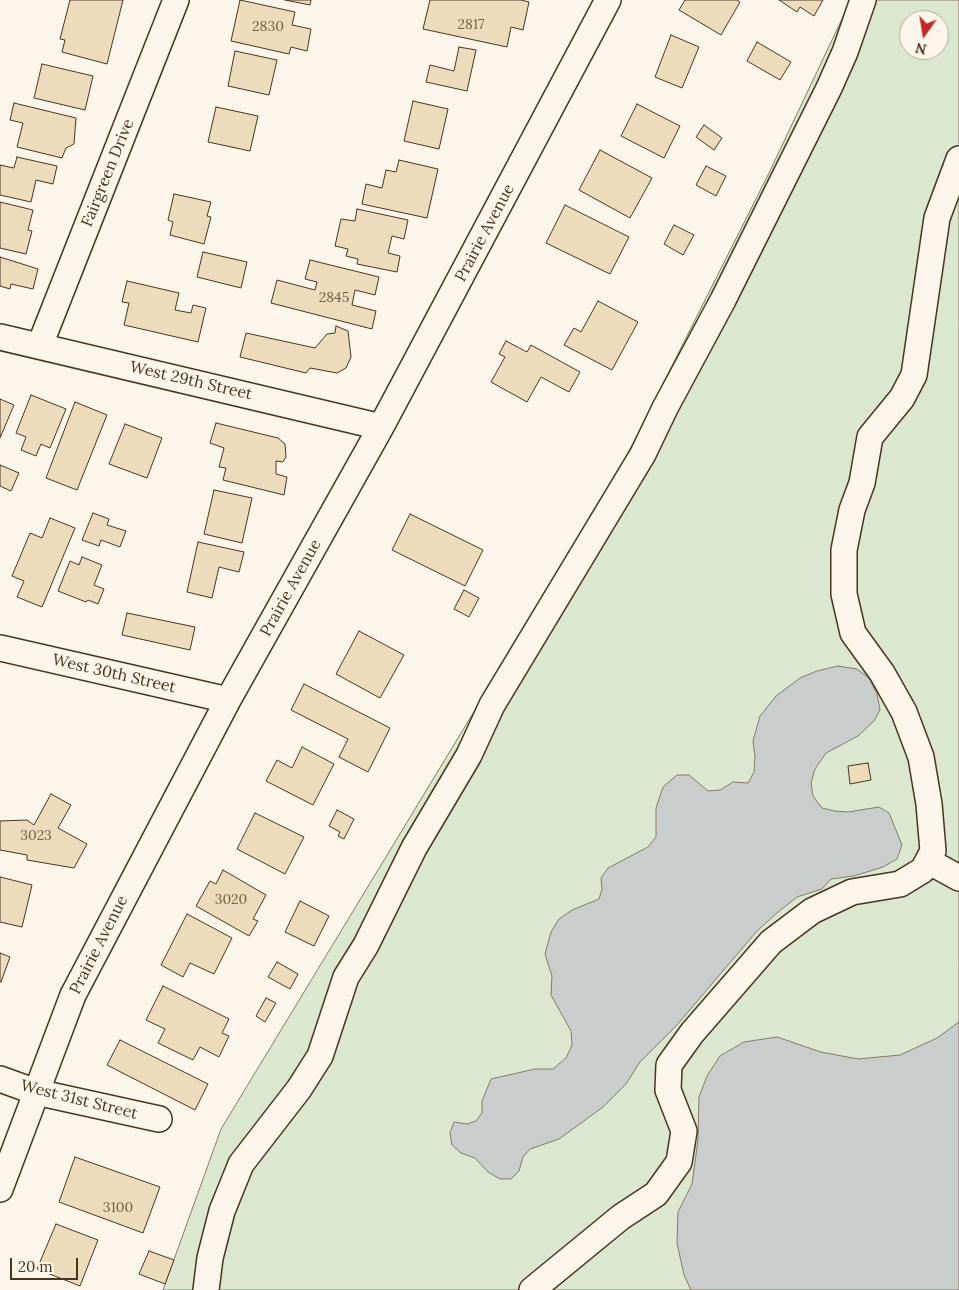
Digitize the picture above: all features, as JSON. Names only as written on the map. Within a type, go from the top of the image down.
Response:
[{"type":"street","name":"Fairgreen Drive","points":[[40,346],[176,0]]},
{"type":"street","name":"Prairie Avenue","points":[[0,1189],[73,995],[228,700],[382,427],[608,0]]},
{"type":"street","points":[[206,1290],[210,1258],[222,1211],[241,1164],[299,1088],[320,1056],[346,977],[366,945],[414,848],[469,755],[492,705],[643,454],[665,408],[723,300],[829,88],[845,52],[863,0]]},
{"type":"street","points":[[532,1290],[621,1217],[656,1194],[679,1162],[684,1130],[668,1090],[669,1065],[692,1033],[771,942],[812,911],[852,892],[900,884],[923,870],[933,852],[929,804],[921,757],[904,712],[882,673],[854,633],[844,594],[844,550],[852,510],[862,483],[870,437],[902,398],[914,375],[937,218],[959,158]]},
{"type":"street","name":"West 29th Street","points":[[0,336],[382,427]]},
{"type":"street","name":"West 30th Street","points":[[0,648],[228,700]]},
{"type":"street","points":[[928,861],[959,878]]},
{"type":"street","name":"West 31st Street","points":[[0,1079],[36,1092],[159,1119]]},
{"type":"green space","points":[[851,0],[959,0],[959,1290],[163,1290],[221,1129],[615,479],[768,175]]},
{"type":"shaded area","points":[[838,666],[857,669],[869,678],[877,694],[880,710],[874,721],[858,736],[826,753],[815,769],[811,783],[813,796],[822,808],[835,811],[848,812],[879,807],[889,813],[902,845],[897,859],[883,867],[854,876],[831,879],[822,889],[797,897],[777,913],[757,931],[676,1026],[640,1062],[626,1084],[603,1107],[559,1139],[530,1149],[523,1157],[519,1171],[511,1179],[500,1179],[488,1172],[475,1158],[461,1153],[452,1145],[450,1133],[454,1122],[467,1124],[476,1121],[482,1113],[482,1101],[491,1079],[535,1069],[553,1069],[566,1058],[572,1045],[571,1031],[551,995],[552,976],[545,954],[551,932],[559,919],[572,910],[599,899],[602,889],[601,878],[608,868],[648,847],[656,837],[656,808],[663,787],[677,775],[689,775],[708,791],[720,790],[733,782],[748,783],[754,772],[753,741],[760,716],[776,696],[800,678],[817,671]]},
{"type":"shaded area","points":[[959,1022],[959,1290],[691,1290],[684,1275],[677,1243],[678,1212],[692,1184],[698,1140],[699,1097],[707,1076],[720,1056],[744,1042],[777,1037],[821,1052],[858,1059],[900,1055],[937,1038]]},
{"type":"building","points":[[70,0],[123,0],[107,64],[62,52],[65,40],[60,39]]},
{"type":"building","points":[[240,0],[295,12],[292,25],[311,29],[307,51],[291,47],[289,54],[231,41]]},
{"type":"building","points":[[285,0],[311,0],[310,5]]},
{"type":"building","points":[[430,0],[521,0],[529,2],[523,30],[511,27],[507,47],[423,29]]},
{"type":"building","points":[[685,0],[737,0],[740,2],[721,35],[679,10]]},
{"type":"building","points":[[779,0],[823,0],[814,16],[800,7],[797,12]]},
{"type":"building","points":[[671,35],[699,47],[682,88],[655,77]]},
{"type":"building","points":[[757,42],[791,62],[780,80],[747,61]]},
{"type":"building","points":[[459,47],[476,50],[467,91],[426,82],[430,65],[454,71]]},
{"type":"building","points":[[235,51],[277,60],[269,95],[228,86]]},
{"type":"building","points":[[42,64],[93,76],[85,110],[34,98]]},
{"type":"building","points":[[413,101],[448,109],[439,149],[404,141]]},
{"type":"building","points":[[14,103],[76,118],[74,144],[66,148],[62,158],[17,147],[23,123],[10,120]]},
{"type":"building","points":[[637,104],[680,126],[664,158],[621,136]]},
{"type":"building","points":[[216,107],[258,116],[250,151],[208,142]]},
{"type":"building","points":[[704,125],[722,138],[714,150],[696,137]]},
{"type":"building","points":[[600,150],[652,178],[630,218],[579,190]]},
{"type":"building","points":[[17,157],[57,166],[53,184],[36,180],[31,202],[0,195],[0,165],[14,168]]},
{"type":"building","points":[[399,160],[438,169],[427,218],[362,204],[366,184],[382,188],[386,170],[396,172]]},
{"type":"building","points":[[706,166],[726,176],[716,196],[696,185]]},
{"type":"building","points":[[174,194],[211,202],[207,216],[211,217],[204,244],[170,235],[173,222],[168,220]]},
{"type":"building","points":[[0,202],[33,210],[28,230],[32,231],[26,254],[0,248]]},
{"type":"building","points":[[565,205],[629,237],[610,274],[546,243]]},
{"type":"building","points":[[357,209],[408,220],[404,239],[392,236],[388,253],[400,256],[397,272],[357,264],[358,259],[346,256],[348,249],[335,246],[341,219],[355,221]]},
{"type":"building","points":[[674,225],[694,235],[683,255],[664,244]]},
{"type":"building","points":[[203,252],[247,262],[241,288],[197,277]]},
{"type":"building","points":[[0,257],[38,269],[33,289],[11,284],[10,289],[0,286]]},
{"type":"building","points":[[310,260],[379,277],[375,295],[355,290],[352,305],[376,311],[372,329],[271,303],[277,280],[315,290],[317,282],[305,279]]},
{"type":"building","points":[[127,281],[179,293],[175,310],[191,313],[193,305],[206,308],[198,342],[124,325],[129,303],[122,302]]},
{"type":"building","points":[[598,301],[638,322],[612,370],[564,345],[574,328],[581,332]]},
{"type":"building","points":[[336,326],[348,331],[351,357],[346,368],[337,373],[310,368],[306,373],[240,357],[246,333],[315,348],[327,334],[335,333]]},
{"type":"building","points":[[506,341],[527,352],[531,345],[580,372],[569,392],[541,377],[527,402],[491,382],[505,357],[499,354]]},
{"type":"building","points":[[31,395],[66,409],[50,448],[41,444],[36,456],[21,450],[26,437],[16,433]]},
{"type":"building","points":[[0,399],[14,405],[0,438]]},
{"type":"building","points":[[75,402],[107,415],[77,490],[46,478]]},
{"type":"building","points":[[216,423],[278,438],[285,444],[286,457],[283,462],[276,461],[276,474],[287,477],[284,495],[223,480],[226,468],[219,467],[224,448],[210,443]]},
{"type":"building","points":[[125,424],[162,438],[147,478],[109,464]]},
{"type":"building","points":[[0,465],[19,473],[11,491],[0,486]]},
{"type":"building","points":[[214,490],[252,498],[242,543],[204,534]]},
{"type":"building","points":[[93,513],[109,519],[107,525],[126,531],[120,547],[101,540],[99,546],[82,540]]},
{"type":"building","points":[[410,514],[483,550],[465,586],[392,550]]},
{"type":"building","points":[[50,518],[75,528],[42,607],[17,597],[24,581],[12,576],[30,533],[42,538]]},
{"type":"building","points":[[198,542],[244,552],[239,572],[219,567],[212,598],[187,592]]},
{"type":"building","points":[[82,557],[102,565],[94,585],[104,589],[98,604],[88,600],[86,602],[58,591],[70,561],[79,565]]},
{"type":"building","points":[[464,590],[479,598],[469,617],[454,609]]},
{"type":"building","points":[[127,613],[195,627],[190,650],[122,635]]},
{"type":"building","points":[[359,631],[404,655],[380,698],[336,674]]},
{"type":"building","points":[[304,684],[390,728],[368,772],[339,757],[348,739],[291,710]]},
{"type":"building","points":[[302,747],[334,764],[313,805],[266,781],[277,760],[292,768]]},
{"type":"building","points":[[868,763],[871,780],[850,784],[848,766]]},
{"type":"building","points":[[51,794],[71,805],[58,828],[87,844],[74,868],[27,860],[27,855],[0,850],[0,821],[27,820],[34,825]]},
{"type":"building","points":[[337,810],[354,819],[344,839],[338,836],[340,832],[329,826]]},
{"type":"building","points":[[255,813],[304,837],[285,874],[237,849]]},
{"type":"building","points":[[223,870],[266,895],[253,919],[258,921],[249,936],[196,906],[210,881],[216,884]]},
{"type":"building","points":[[0,877],[32,885],[22,927],[0,922]]},
{"type":"building","points":[[300,901],[329,916],[314,946],[285,932]]},
{"type":"building","points":[[187,914],[232,938],[214,974],[190,963],[183,977],[161,965]]},
{"type":"building","points":[[0,953],[10,957],[1,982],[0,982]]},
{"type":"building","points":[[277,962],[298,974],[290,989],[268,977]]},
{"type":"building","points":[[163,986],[229,1019],[222,1033],[229,1036],[219,1057],[200,1047],[193,1060],[158,1043],[165,1029],[146,1020]]},
{"type":"building","points":[[266,998],[276,1003],[265,1022],[256,1016]]},
{"type":"building","points":[[120,1040],[208,1084],[195,1110],[107,1065]]},
{"type":"building","points":[[75,1157],[160,1187],[143,1233],[59,1202]]},
{"type":"building","points":[[56,1224],[98,1240],[80,1286],[37,1269]]},
{"type":"building","points":[[149,1251],[174,1260],[165,1284],[139,1274]]}]
